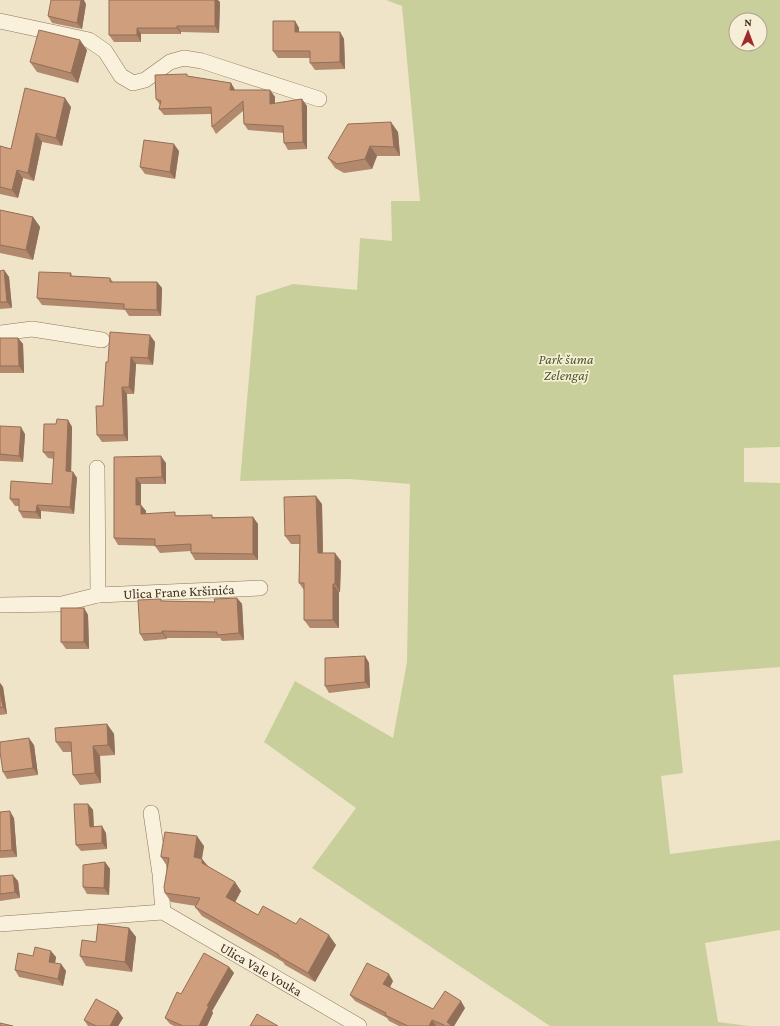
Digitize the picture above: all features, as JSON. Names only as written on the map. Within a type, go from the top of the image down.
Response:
[{"type":"street","points":[[0,21],[89,40],[106,51],[121,76],[133,83],[145,80],[170,62],[184,58],[202,61],[319,99]]},
{"type":"street","points":[[0,332],[32,329],[102,340]]},
{"type":"street","points":[[98,468],[98,595]]},
{"type":"street","name":"Ulica Frane Kršinića","points":[[0,605],[62,604],[98,595],[260,588]]},
{"type":"street","points":[[0,924],[163,912],[160,874],[151,813]]},
{"type":"street","name":"Ulica Vale Vouka","points":[[163,912],[359,1026]]},
{"type":"green space","name":"Park šuma Zelengaj","points":[[386,0],[780,0],[780,447],[744,448],[744,482],[780,483],[780,667],[673,675],[683,773],[661,776],[670,854],[780,840],[780,930],[705,943],[718,1022],[749,1026],[550,1026],[312,868],[356,808],[264,742],[295,681],[393,738],[407,662],[410,484],[349,479],[240,481],[256,296],[293,284],[357,290],[360,238],[392,241],[391,201],[420,201],[402,6]]},
{"type":"building","points":[[51,0],[81,0],[77,23],[48,16]]},
{"type":"building","points":[[109,0],[215,0],[215,26],[137,28],[137,35],[109,35]]},
{"type":"building","points":[[273,21],[295,21],[295,32],[340,32],[340,62],[310,63],[310,51],[273,51]]},
{"type":"building","points":[[39,30],[80,40],[71,73],[30,62]]},
{"type":"building","points":[[187,74],[187,76],[231,83],[230,90],[270,90],[270,104],[302,99],[303,142],[284,143],[283,126],[244,124],[243,101],[212,127],[211,107],[159,109],[161,101],[156,99],[155,75]]},
{"type":"building","points":[[25,88],[65,98],[56,138],[36,133],[28,173],[17,170],[12,190],[0,187],[0,146],[11,149]]},
{"type":"building","points":[[391,122],[394,147],[370,146],[365,159],[337,164],[328,158],[348,124]]},
{"type":"building","points":[[144,140],[174,144],[170,172],[140,167]]},
{"type":"building","points":[[0,210],[33,217],[26,250],[0,245]]},
{"type":"building","points":[[4,270],[7,302],[0,302],[0,271]]},
{"type":"building","points":[[39,272],[71,273],[70,276],[110,278],[110,282],[157,282],[157,310],[124,309],[124,304],[37,298]]},
{"type":"building","points":[[110,332],[150,335],[148,358],[131,357],[129,387],[122,387],[124,435],[97,435],[96,406],[103,406]]},
{"type":"building","points":[[0,338],[18,338],[19,366],[0,366]]},
{"type":"building","points":[[57,419],[68,420],[66,471],[73,472],[70,507],[37,505],[36,512],[19,511],[19,499],[10,499],[11,481],[52,484],[54,452],[43,452],[44,424],[56,424]]},
{"type":"building","points":[[0,426],[21,427],[19,456],[0,454]]},
{"type":"building","points":[[161,456],[162,477],[136,478],[136,505],[141,505],[141,514],[175,512],[175,516],[212,515],[212,518],[253,517],[253,554],[191,553],[191,544],[155,546],[155,539],[114,538],[114,457]]},
{"type":"building","points":[[316,496],[318,553],[335,553],[333,620],[304,620],[304,583],[299,583],[300,535],[285,536],[284,497]]},
{"type":"building","points":[[237,598],[239,633],[217,635],[217,632],[162,631],[162,633],[140,634],[138,600],[161,599],[161,601],[215,602],[214,599]]},
{"type":"building","points":[[61,608],[84,608],[84,642],[61,642]]},
{"type":"building","points":[[365,656],[365,682],[325,686],[325,658]]},
{"type":"building","points":[[0,691],[3,707],[0,708]]},
{"type":"building","points":[[107,724],[108,745],[93,746],[95,773],[73,775],[71,742],[56,742],[55,728]]},
{"type":"building","points":[[29,738],[33,768],[3,772],[0,742]]},
{"type":"building","points":[[74,804],[88,804],[90,827],[102,826],[102,843],[76,845]]},
{"type":"building","points":[[10,811],[12,850],[0,851],[0,812]]},
{"type":"building","points":[[165,832],[197,836],[194,857],[202,859],[202,863],[235,882],[226,897],[258,915],[263,906],[296,924],[300,918],[329,935],[308,973],[195,907],[200,898],[165,893],[164,887],[169,858],[161,857],[161,855]]},
{"type":"building","points":[[105,862],[104,888],[83,887],[83,865]]},
{"type":"building","points":[[13,875],[15,892],[0,894],[0,876]]},
{"type":"building","points":[[98,924],[129,928],[125,962],[80,956],[82,940],[96,942]]},
{"type":"building","points":[[35,947],[51,951],[49,962],[61,964],[58,979],[15,970],[18,953],[33,956]]},
{"type":"building","points":[[204,953],[229,967],[207,1006],[209,1006],[199,1026],[183,1026],[165,1018],[177,992],[181,994]]},
{"type":"building","points":[[367,963],[389,974],[383,984],[433,1009],[445,991],[461,1001],[447,1022],[452,1026],[443,1026],[444,1025],[432,1020],[429,1026],[408,1026],[350,995]]},
{"type":"building","points":[[96,999],[118,1011],[110,1026],[96,1026],[84,1020]]},
{"type":"building","points":[[257,1014],[278,1026],[250,1026]]},
{"type":"building","points":[[0,1023],[13,1026],[0,1026]]}]
